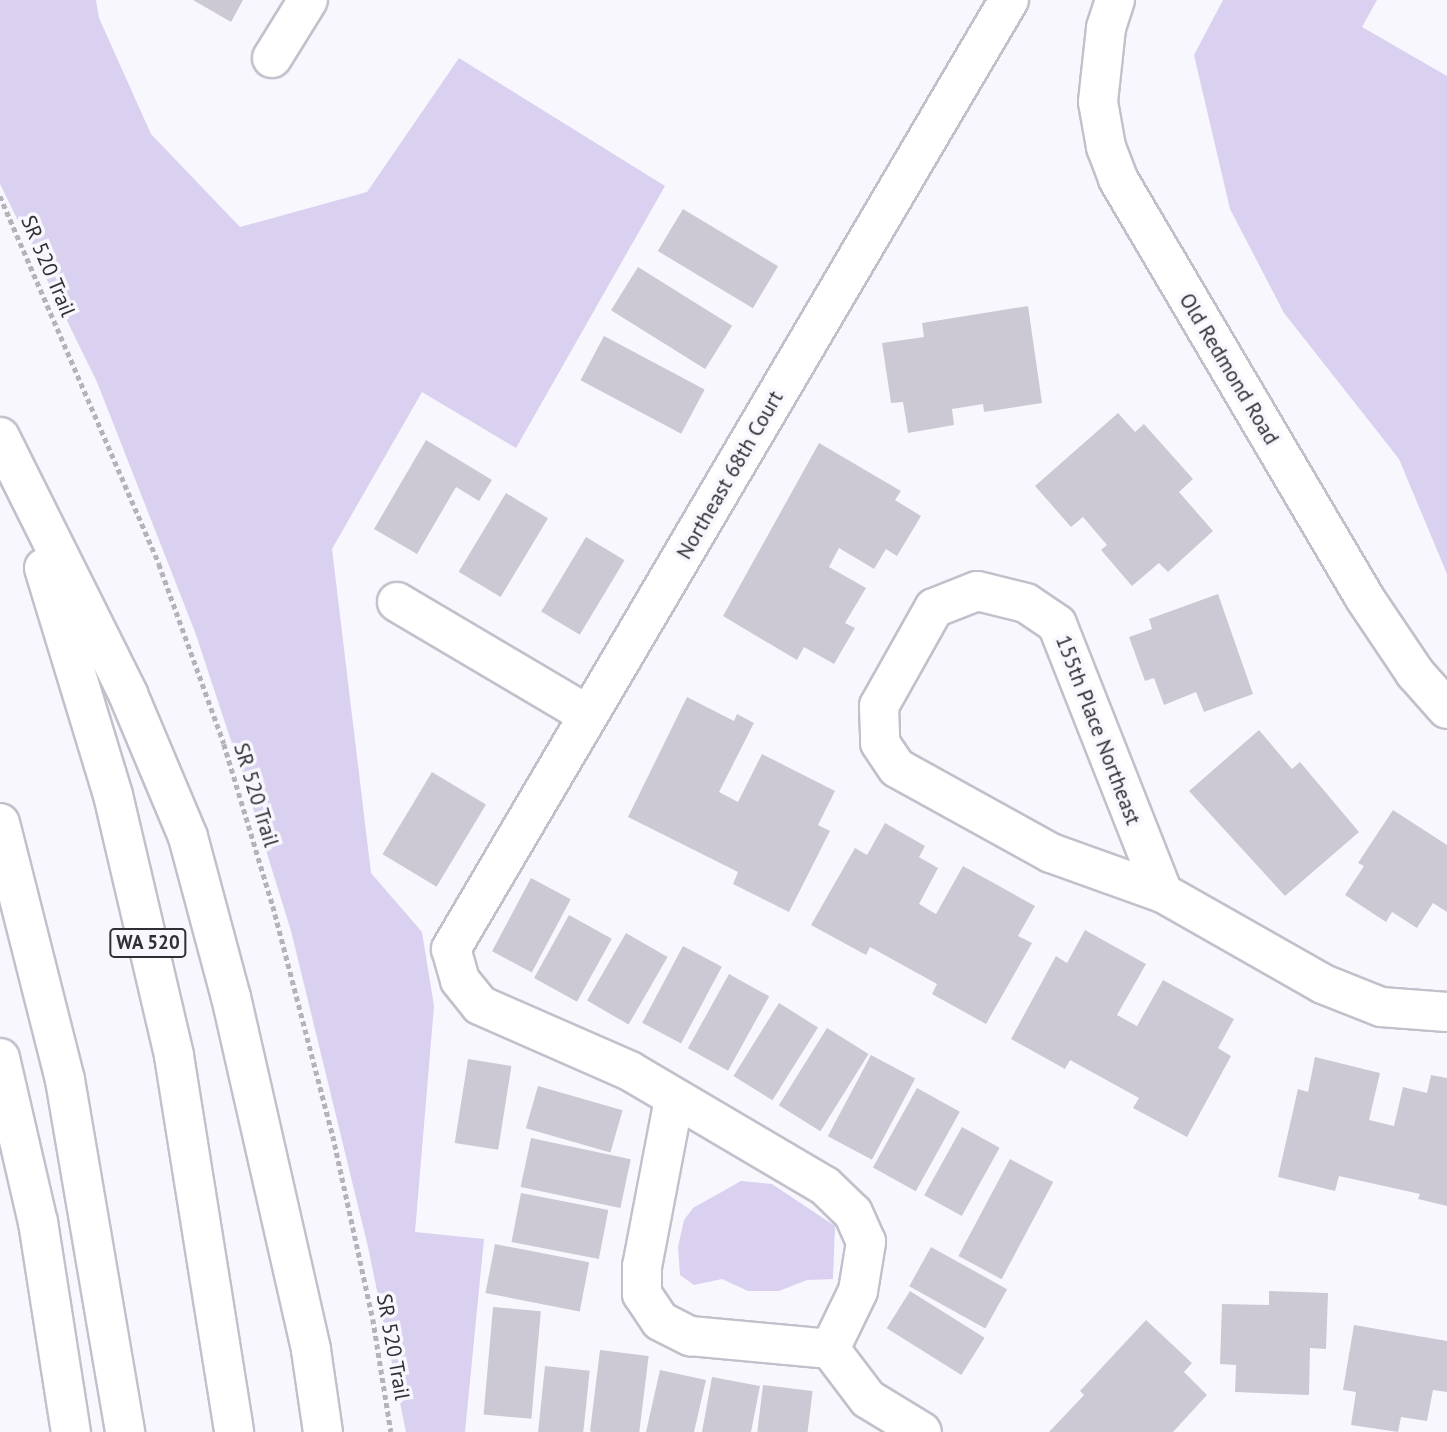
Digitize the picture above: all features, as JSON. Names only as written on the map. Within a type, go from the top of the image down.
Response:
[{"type":"main road","points":[[272,58],[308,0]]},
{"type":"main road","name":"Northeast 68th Court","points":[[674,1099],[630,1071],[480,1004],[460,980],[451,949],[1009,0]]},
{"type":"main road","name":"Old Redmond Road","points":[[1115,0],[1106,28],[1098,102],[1106,147],[1118,179],[1364,597],[1415,673],[1447,709]]},
{"type":"main road","points":[[7,452],[128,694],[188,837],[238,1024],[311,1350],[323,1432]]},
{"type":"main road","name":"WA 520","points":[[7,452],[113,795],[174,1056],[234,1432]]},
{"type":"main road","name":"155th Place Northeast","points":[[1163,893],[1057,624],[1026,603],[977,591],[934,608],[879,706],[880,743],[897,768],[1051,853],[1163,893],[1323,984],[1381,1007],[1447,1012]]},
{"type":"main road","points":[[397,602],[588,715]]},
{"type":"main road","points":[[0,822],[65,1080],[125,1432]]},
{"type":"main road","points":[[0,1058],[38,1222],[71,1432]]},
{"type":"main road","points":[[830,1349],[858,1291],[866,1242],[853,1213],[825,1186],[674,1099],[642,1266],[642,1294],[660,1321],[690,1336],[830,1349],[869,1399],[912,1429]]},
{"type":"path","name":"SR 520 Trail","points":[[0,196],[159,564],[223,744],[273,906],[333,1136],[373,1319],[391,1432]]},
{"type":"shaded area","points":[[0,0],[96,0],[99,18],[151,134],[240,227],[367,192],[459,58],[665,186],[516,448],[422,392],[332,549],[371,873],[422,932],[434,1006],[415,1232],[484,1239],[465,1432],[406,1432],[368,1247],[291,931],[247,789],[195,632],[97,382],[0,184]]},
{"type":"shaded area","points":[[1223,0],[1377,0],[1362,27],[1447,76],[1447,574],[1399,459],[1284,313],[1230,209],[1194,55]]},
{"type":"shaded area","points":[[741,1181],[772,1184],[835,1226],[833,1279],[807,1280],[779,1291],[748,1291],[722,1279],[694,1285],[680,1275],[678,1247],[684,1220],[693,1208]]},
{"type":"building","points":[[193,0],[243,0],[231,22]]},
{"type":"building","points":[[683,209],[778,266],[753,308],[658,251]]},
{"type":"building","points":[[638,267],[732,326],[705,369],[611,310]]},
{"type":"building","points":[[1028,306],[1042,403],[984,412],[983,404],[952,409],[954,425],[908,433],[903,402],[891,403],[882,343],[924,337],[922,323]]},
{"type":"building","points":[[604,336],[705,390],[681,434],[581,380]]},
{"type":"building","points":[[1118,413],[1135,432],[1144,424],[1193,479],[1179,492],[1213,531],[1168,572],[1159,563],[1132,586],[1101,550],[1107,545],[1083,517],[1071,527],[1035,486]]},
{"type":"building","points":[[426,440],[492,480],[479,501],[456,487],[417,554],[374,529]]},
{"type":"building","points":[[819,443],[901,491],[895,500],[921,516],[897,556],[886,549],[874,569],[839,548],[829,567],[866,588],[845,623],[855,628],[834,664],[804,647],[797,660],[723,616]]},
{"type":"building","points":[[506,493],[548,518],[501,597],[459,572]]},
{"type":"building","points":[[586,537],[625,560],[580,635],[541,612]]},
{"type":"building","points":[[1218,594],[1253,694],[1204,712],[1196,692],[1164,705],[1154,678],[1145,681],[1129,637],[1152,629],[1149,619]]},
{"type":"building","points":[[687,697],[734,721],[737,714],[754,723],[719,792],[738,802],[762,754],[835,791],[818,825],[830,831],[789,912],[733,884],[738,872],[628,817]]},
{"type":"building","points":[[1259,730],[1292,769],[1300,762],[1359,832],[1285,896],[1189,791]]},
{"type":"building","points":[[432,772],[486,804],[437,887],[383,854]]},
{"type":"building","points":[[1393,810],[1447,845],[1447,912],[1433,903],[1417,928],[1392,912],[1386,922],[1345,895],[1364,866],[1358,863]]},
{"type":"building","points":[[885,823],[925,846],[919,857],[938,868],[919,904],[936,914],[963,866],[1035,906],[1018,936],[1032,943],[986,1024],[932,994],[937,984],[870,947],[866,955],[811,925],[855,848],[867,855]]},
{"type":"building","points":[[531,878],[571,899],[532,972],[492,951]]},
{"type":"building","points":[[569,915],[612,939],[577,1002],[534,978]]},
{"type":"building","points":[[1085,930],[1146,964],[1117,1015],[1137,1026],[1163,980],[1234,1019],[1218,1048],[1231,1056],[1187,1137],[1133,1108],[1139,1098],[1070,1060],[1065,1069],[1011,1039],[1056,956],[1067,963]]},
{"type":"building","points":[[626,933],[668,957],[629,1025],[587,1001]]},
{"type":"building","points":[[683,946],[722,967],[681,1043],[642,1023]]},
{"type":"building","points":[[729,974],[769,996],[728,1071],[688,1048]]},
{"type":"building","points":[[779,1003],[818,1027],[772,1100],[733,1076]]},
{"type":"building","points":[[827,1028],[869,1054],[820,1131],[779,1105]]},
{"type":"building","points":[[871,1055],[915,1078],[872,1160],[828,1136]]},
{"type":"building","points":[[1315,1057],[1380,1073],[1369,1120],[1394,1126],[1403,1087],[1427,1093],[1431,1075],[1447,1078],[1447,1206],[1418,1199],[1420,1194],[1339,1176],[1335,1191],[1278,1177],[1298,1089],[1308,1092]]},
{"type":"building","points":[[468,1059],[511,1066],[498,1150],[455,1143]]},
{"type":"building","points":[[538,1086],[623,1110],[610,1153],[526,1128]]},
{"type":"building","points":[[917,1088],[960,1112],[916,1191],[873,1168]]},
{"type":"building","points":[[962,1127],[1000,1148],[962,1216],[924,1195]]},
{"type":"building","points":[[531,1138],[631,1159],[620,1208],[521,1187]]},
{"type":"building","points":[[1010,1159],[1053,1182],[1002,1279],[958,1256]]},
{"type":"building","points":[[521,1193],[608,1210],[599,1259],[511,1242]]},
{"type":"building","points":[[495,1244],[589,1262],[580,1311],[485,1293]]},
{"type":"building","points":[[931,1247],[1007,1289],[985,1329],[909,1286]]},
{"type":"building","points":[[910,1291],[985,1338],[961,1375],[887,1328]]},
{"type":"building","points":[[1269,1291],[1328,1293],[1326,1349],[1310,1348],[1309,1395],[1235,1392],[1236,1365],[1220,1364],[1222,1304],[1269,1305]]},
{"type":"building","points":[[493,1307],[541,1311],[531,1419],[484,1415]]},
{"type":"building","points":[[1146,1320],[1192,1363],[1184,1372],[1207,1395],[1173,1432],[1049,1432],[1084,1395],[1080,1391]]},
{"type":"building","points":[[1354,1325],[1447,1341],[1447,1392],[1433,1390],[1427,1421],[1401,1417],[1398,1432],[1351,1425],[1356,1392],[1343,1390]]},
{"type":"building","points":[[600,1350],[649,1356],[639,1432],[590,1431]]},
{"type":"building","points":[[545,1366],[590,1371],[583,1432],[538,1432]]},
{"type":"building","points":[[660,1370],[706,1380],[694,1432],[646,1432]]},
{"type":"building","points":[[712,1377],[760,1386],[751,1432],[702,1432]]},
{"type":"building","points":[[763,1385],[813,1391],[808,1432],[757,1432]]}]
